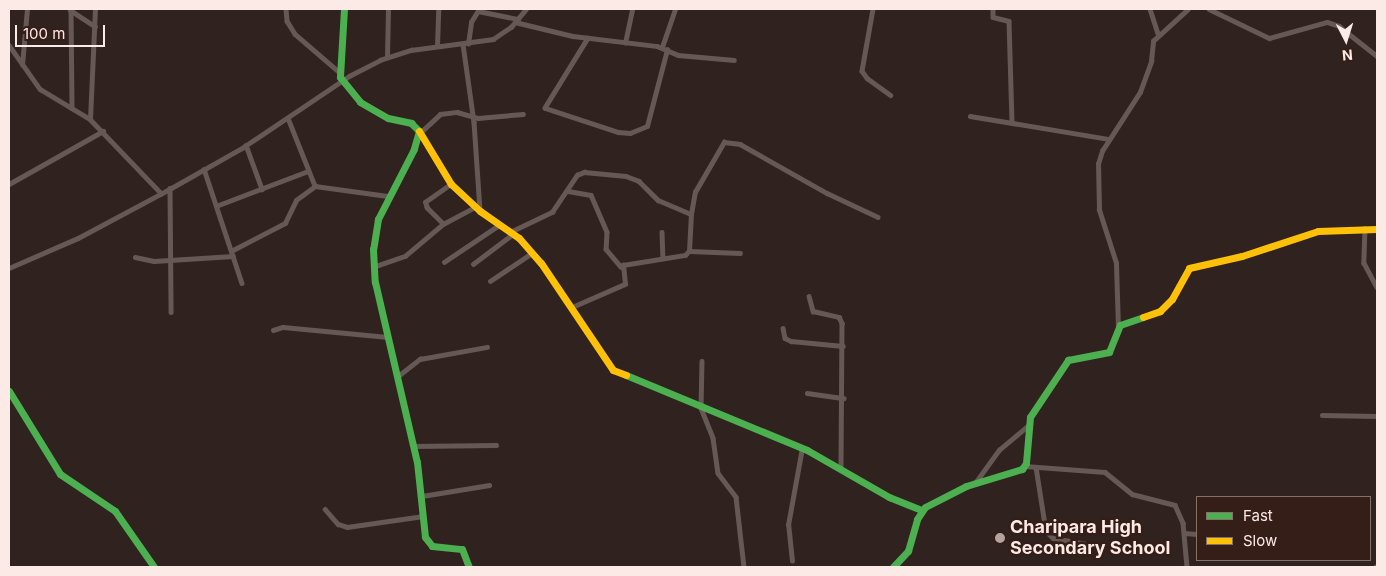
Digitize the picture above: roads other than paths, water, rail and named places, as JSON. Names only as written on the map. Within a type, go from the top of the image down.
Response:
[{"type":"street","points":[[22,65],[27,9]]},
{"type":"street","points":[[70,9],[72,108]]},
{"type":"street","points":[[70,9],[95,26]]},
{"type":"street","points":[[90,119],[96,9]]},
{"type":"street","points":[[286,9],[287,22],[294,34],[338,70]]},
{"type":"street","points":[[344,9],[338,70],[342,81],[360,102],[374,111],[412,123],[420,131],[451,184],[478,209],[511,233],[532,253],[572,307],[613,370],[701,408],[802,448],[889,497],[922,510]]},
{"type":"street","points":[[387,57],[388,9]]},
{"type":"street","points":[[437,46],[438,9]]},
{"type":"street","points":[[9,268],[78,238],[170,188],[246,145],[342,81],[387,57],[437,46],[493,39],[517,20],[526,9]]},
{"type":"street","points":[[625,43],[632,9]]},
{"type":"street","points":[[873,9],[862,71],[867,78],[890,96]]},
{"type":"street","points":[[993,9],[992,17],[1009,21],[1012,122]]},
{"type":"street","points":[[1150,9],[1158,34]]},
{"type":"street","points":[[1118,329],[1116,263],[1099,210],[1097,177],[1102,151],[1140,92],[1158,34],[1188,9]]},
{"type":"street","points":[[1210,9],[1269,38],[1327,22],[1339,26],[1377,56]]},
{"type":"street","points":[[588,38],[545,108],[618,132],[630,133],[647,126],[664,48],[675,10]]},
{"type":"street","points":[[478,209],[473,117],[465,44],[472,22],[478,12],[588,38],[664,48],[683,56],[734,60]]},
{"type":"street","points":[[9,45],[22,65],[47,95],[90,119],[103,131],[119,152],[161,193]]},
{"type":"street","points":[[469,567],[464,552],[458,547],[429,545],[413,446],[373,267],[374,235],[387,196],[414,149],[420,131],[440,114],[457,112],[473,117],[523,114]]},
{"type":"street","points":[[970,116],[1110,139]]},
{"type":"street","points":[[288,118],[315,186]]},
{"type":"street","points":[[9,184],[103,131]]},
{"type":"street","points":[[621,267],[627,263],[663,256],[685,255],[689,251],[691,214],[704,174],[718,149],[730,142],[878,217]]},
{"type":"street","points":[[246,145],[262,189]]},
{"type":"street","points":[[204,169],[242,283]]},
{"type":"street","points":[[216,206],[308,171]]},
{"type":"street","points":[[473,264],[511,233],[552,212],[568,191],[577,174],[584,172],[626,176],[639,181],[658,200],[691,214]]},
{"type":"street","points":[[443,224],[427,208],[425,202],[451,184]]},
{"type":"street","points":[[135,257],[172,259],[232,254],[285,224],[296,200],[315,186],[387,196]]},
{"type":"street","points":[[170,188],[171,312]]},
{"type":"street","points":[[568,191],[591,195],[607,232],[606,249],[621,267],[625,284],[572,307]]},
{"type":"street","points":[[373,267],[405,256],[443,224],[478,209]]},
{"type":"street","points":[[444,262],[499,225]]},
{"type":"street","points":[[1365,228],[1364,263],[1377,287]]},
{"type":"street","points":[[1025,466],[1028,426],[1032,412],[1060,376],[1068,360],[1109,352],[1118,329],[1123,323],[1160,311],[1172,299],[1189,268],[1242,256],[1318,231],[1365,228],[1377,230]]},
{"type":"street","points":[[662,232],[663,256]]},
{"type":"street","points":[[689,251],[740,254]]},
{"type":"street","points":[[490,281],[532,253]]},
{"type":"street","points":[[809,296],[814,311],[839,317],[843,346],[844,398],[841,469]]},
{"type":"street","points":[[273,330],[283,328],[388,337]]},
{"type":"street","points":[[783,328],[785,338],[791,341],[843,346]]},
{"type":"street","points":[[398,376],[428,357],[486,347]]},
{"type":"street","points":[[702,361],[701,408],[713,438],[718,473],[736,497],[744,567]]},
{"type":"street","points":[[9,391],[60,474],[115,511],[152,566]]},
{"type":"street","points":[[807,393],[844,398]]},
{"type":"street","points":[[1322,415],[1377,416]]},
{"type":"street","points":[[974,483],[999,450],[1028,426]]},
{"type":"street","points":[[413,446],[496,445]]},
{"type":"street","points":[[792,561],[788,525],[802,448]]},
{"type":"street","points":[[893,567],[908,551],[922,510],[974,483],[1025,466],[1109,474],[1132,494],[1175,505],[1184,533],[1187,567]]},
{"type":"street","points":[[1036,467],[1046,531],[1053,538],[1086,544]]},
{"type":"street","points":[[422,496],[489,485]]},
{"type":"street","points":[[325,508],[338,524],[347,527],[423,516]]},
{"type":"street","points":[[1184,533],[1196,534]]},
{"type":"place","name":"Charipara High Secondary School","points":[[1000,538]]}]
